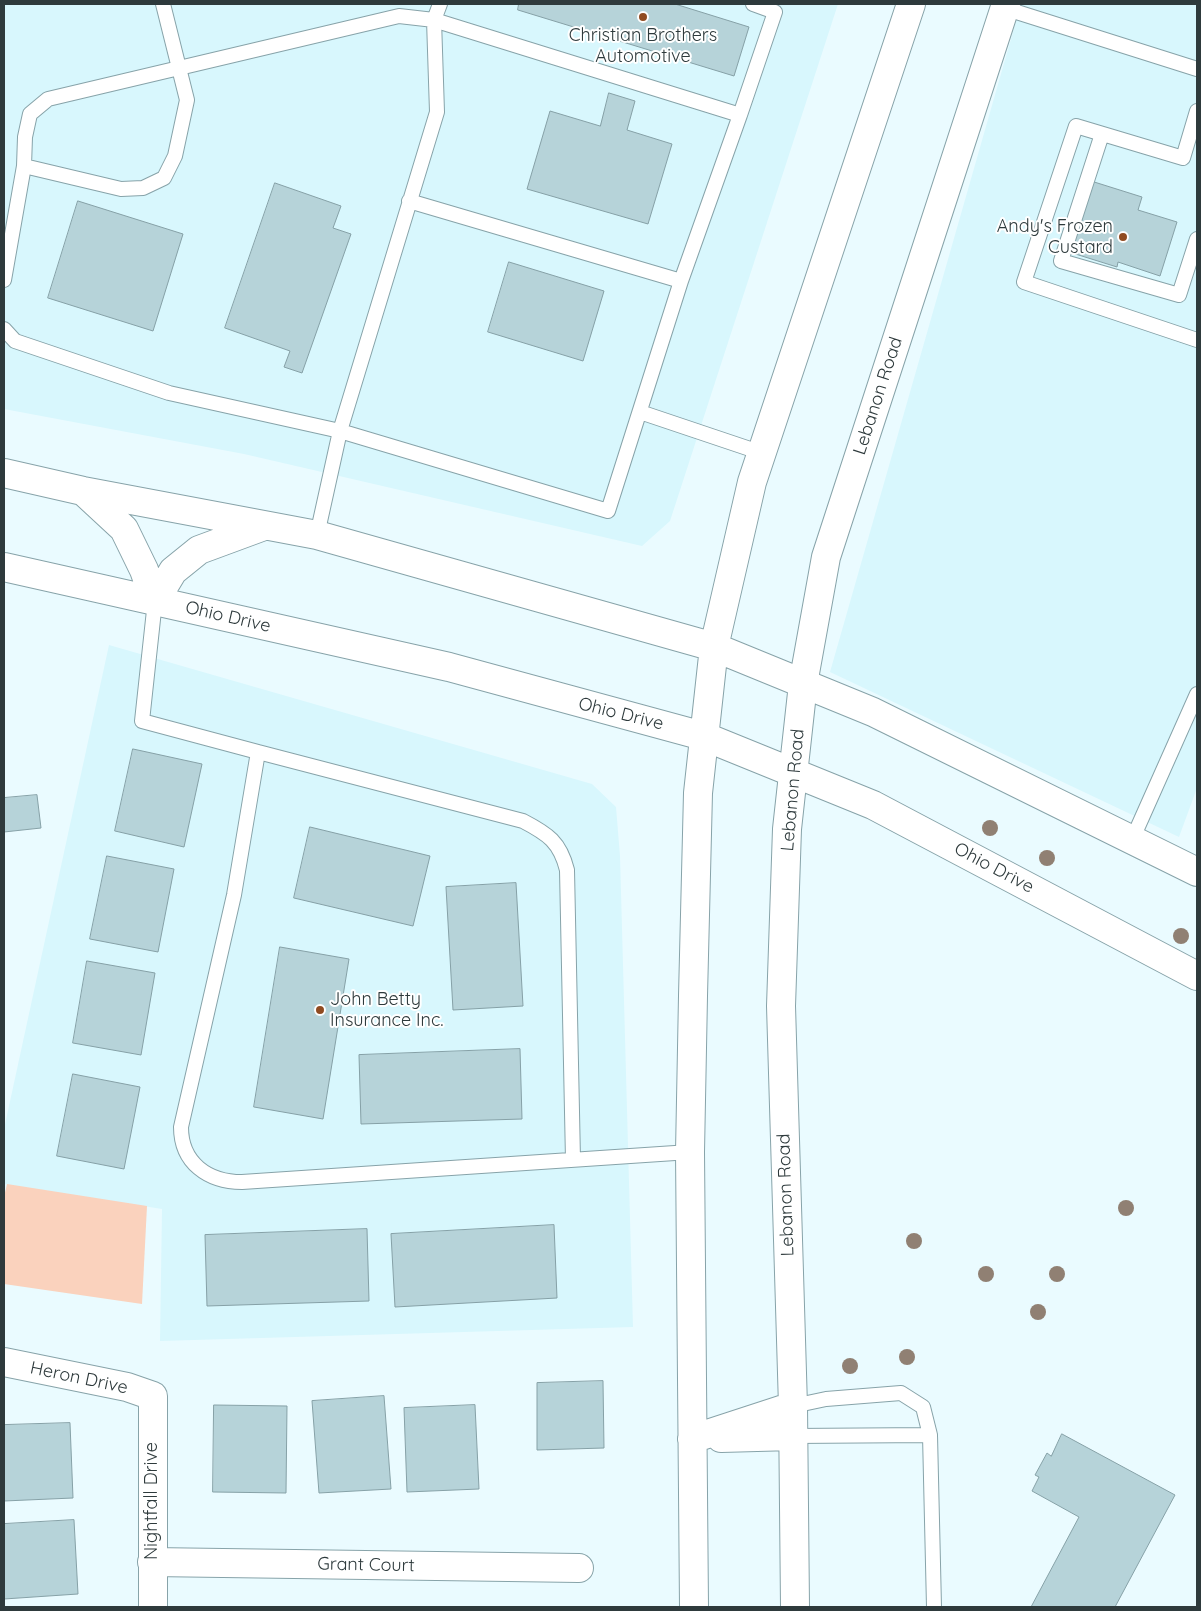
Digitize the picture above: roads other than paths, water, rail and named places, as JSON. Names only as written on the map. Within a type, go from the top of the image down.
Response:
[{"type":"main road","points":[[694,1607],[690,1152],[697,802],[714,647],[752,482],[911,4]]},
{"type":"main road","name":"Lebanon Road","points":[[795,1607],[793,1406],[780,1006],[787,829],[803,684],[826,557],[1000,5]]},
{"type":"main road","points":[[4,473],[83,492],[317,535],[714,647],[873,712],[1197,872]]},
{"type":"main road","points":[[83,492],[124,529],[144,570],[155,601]]},
{"type":"main road","points":[[155,601],[173,571],[200,550],[264,526]]},
{"type":"main road","name":"Ohio Drive","points":[[4,568],[449,667],[703,736],[794,775],[873,805],[1197,976]]},
{"type":"main road","name":"Heron Drive","points":[[4,1362],[127,1387],[153,1396]]},
{"type":"main road","name":"Nightfall Drive","points":[[153,1396],[153,1607]]},
{"type":"main road","points":[[692,1439],[793,1406]]},
{"type":"main road","points":[[692,1439],[793,1436]]},
{"type":"main road","name":"Grant Court","points":[[152,1562],[579,1568]]},
{"type":"lane","points":[[24,166],[121,189],[143,188],[164,178],[175,156],[187,100],[163,4]]},
{"type":"lane","points":[[317,535],[340,431],[437,112],[434,20],[440,4]]},
{"type":"lane","points":[[4,329],[15,341],[169,393],[340,431],[608,511],[682,281],[775,12],[753,4]]},
{"type":"lane","points":[[1000,5],[1197,69]]},
{"type":"lane","points":[[4,280],[24,166],[25,137],[30,114],[48,99],[399,16],[434,20],[740,115]]},
{"type":"lane","points":[[1197,111],[1182,158],[1076,126],[1024,282],[1197,340]]},
{"type":"lane","points":[[1102,134],[1061,261],[1179,295],[1197,239]]},
{"type":"lane","points":[[409,200],[682,281]]},
{"type":"lane","points":[[640,412],[762,453]]},
{"type":"lane","points":[[155,601],[142,721],[523,821],[543,832],[562,851],[567,870],[573,1160]]},
{"type":"lane","points":[[1132,840],[1197,694]]},
{"type":"lane","points":[[258,752],[234,895],[182,1120],[181,1135],[192,1161],[212,1178],[229,1182],[242,1182],[690,1152]]},
{"type":"lane","points":[[793,1406],[826,1399],[901,1392],[923,1407],[930,1435],[934,1607]]},
{"type":"lane","points":[[793,1436],[930,1435]]},
{"type":"place","name":"Christian Brothers Automotive","points":[[643,17]]},
{"type":"place","name":"Andy's Frozen Custard","points":[[1123,237]]},
{"type":"place","name":"John Betty Insurance Inc.","points":[[320,1010]]}]
